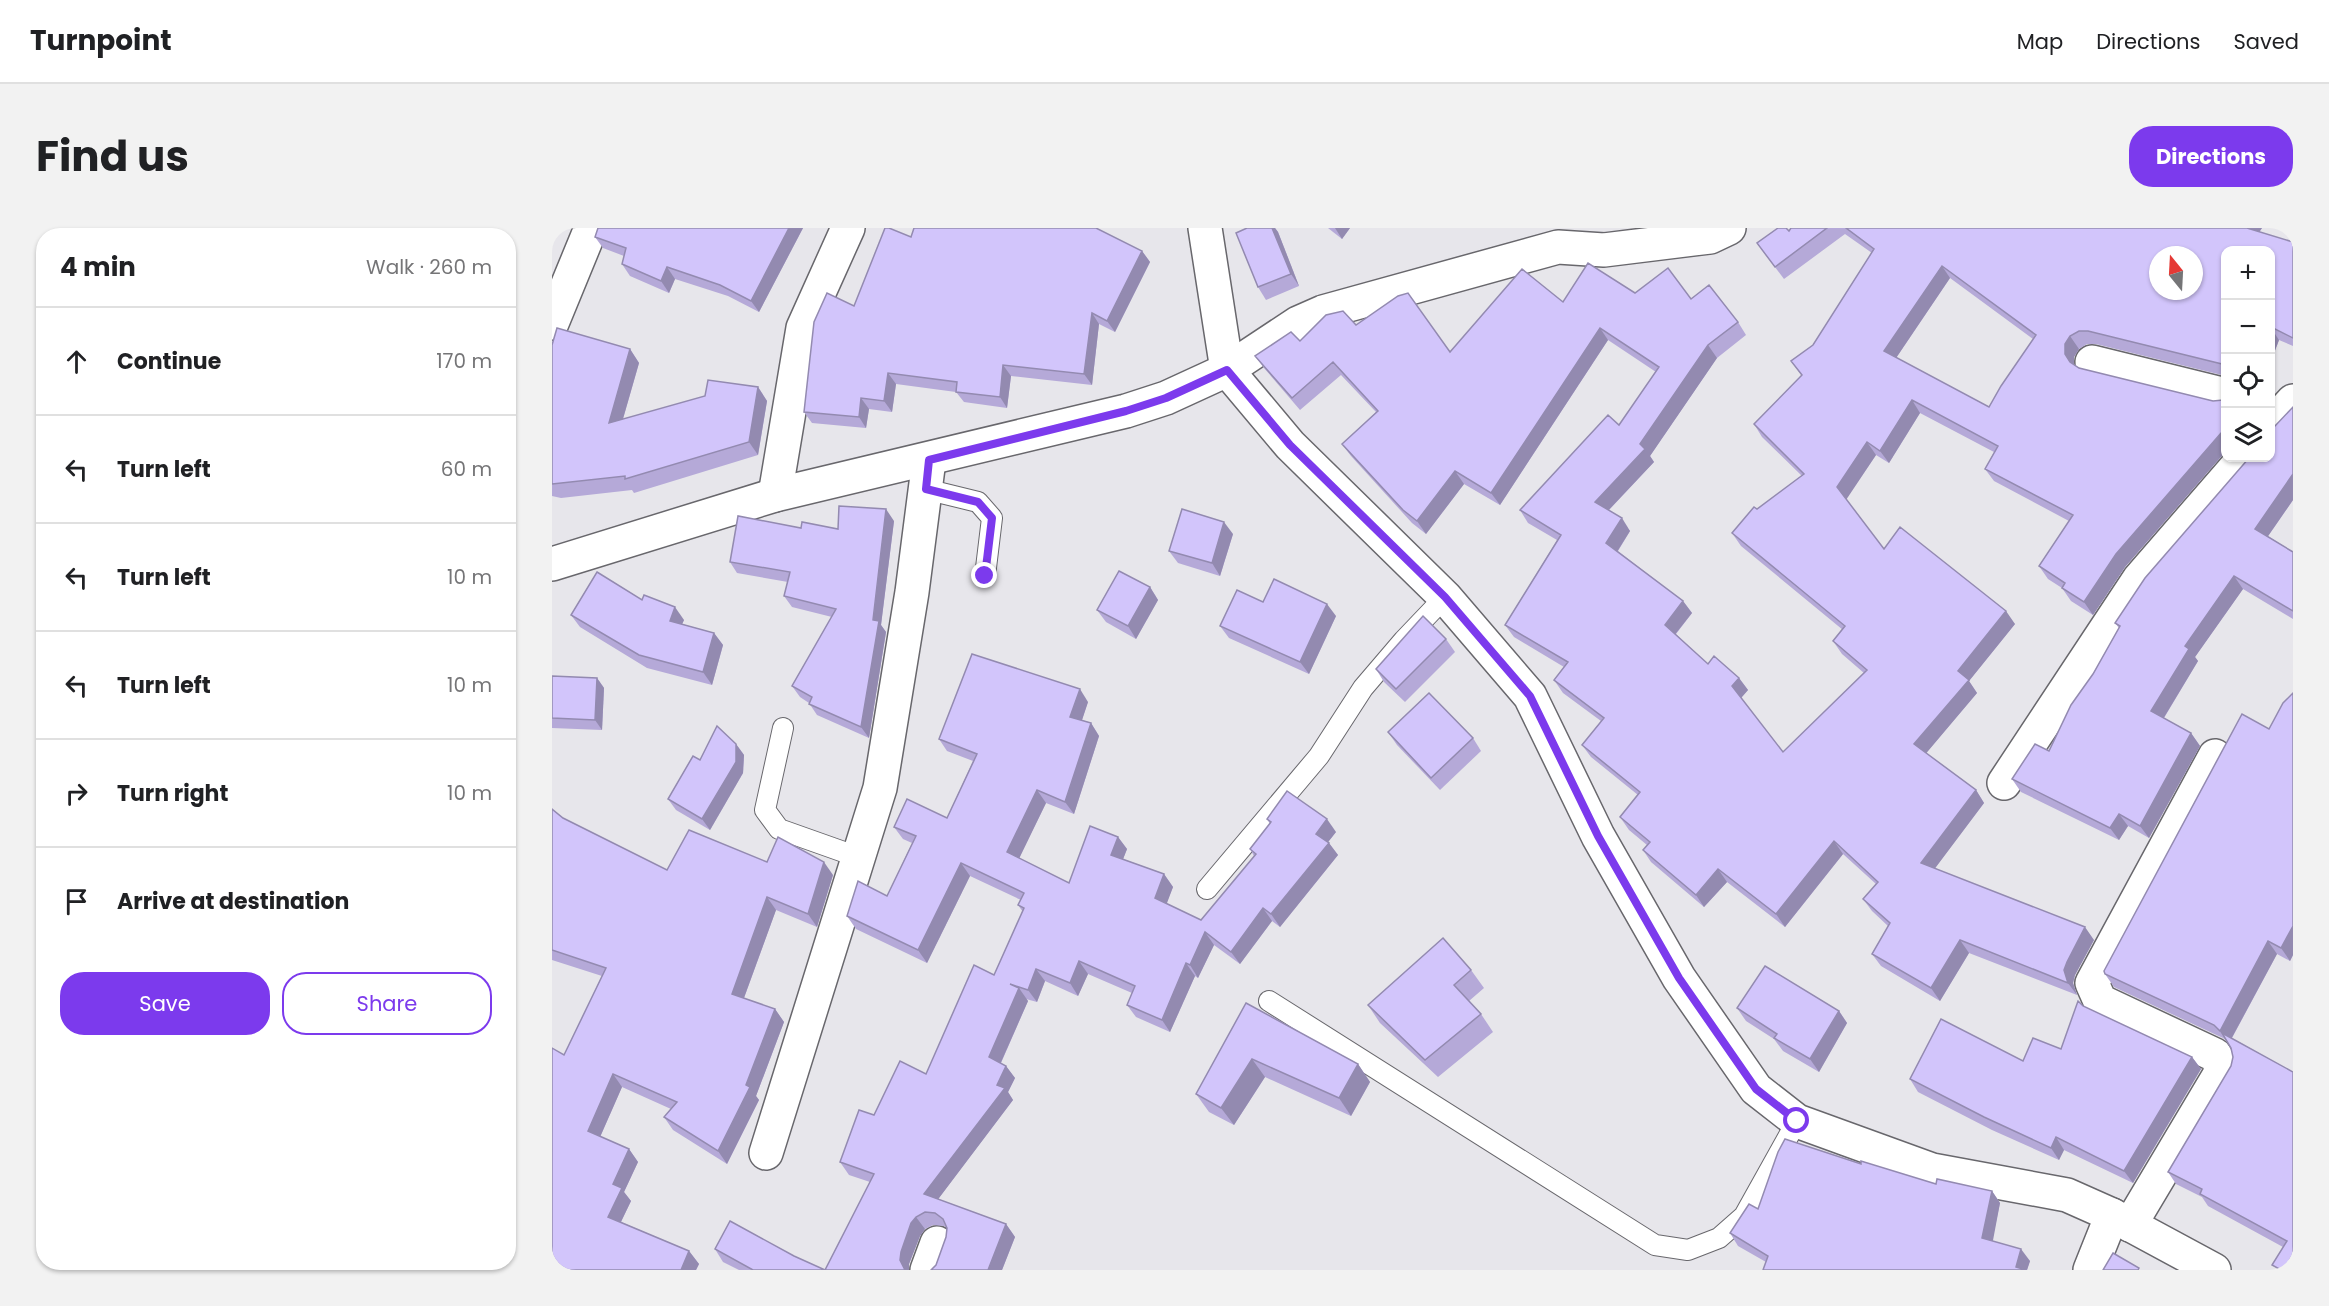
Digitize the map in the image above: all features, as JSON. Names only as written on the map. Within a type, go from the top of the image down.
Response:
[{"type":"street","points":[[552,323],[591,228]]},
{"type":"street","points":[[775,495],[803,328],[848,228]]},
{"type":"street","points":[[1205,228],[1227,370],[1290,445],[1445,597],[1530,696],[1598,836],[1679,978],[1756,1089],[1797,1121],[1932,1170],[2067,1195],[2121,1220],[2214,1270]]},
{"type":"street","points":[[552,564],[775,495],[927,475],[1126,411],[1166,398],[1227,370],[1298,323],[1323,312],[1413,286],[1526,258],[1558,247],[1604,250],[1710,237],[1730,228]]},
{"type":"street","points":[[2092,362],[2221,393]]},
{"type":"street","points":[[2004,783],[2139,579],[2241,462]]},
{"type":"street","points":[[766,1153],[880,788],[912,592],[927,475]]},
{"type":"street","points":[[2090,1270],[2223,1069],[2215,1055],[2100,1001],[2092,983],[2214,756]]},
{"type":"lane","points":[[927,475],[978,502],[992,518],[985,576]]},
{"type":"lane","points":[[1207,889],[1319,756],[1363,688],[1445,597]]},
{"type":"lane","points":[[783,728],[765,810],[779,829],[858,857]]},
{"type":"lane","points":[[1269,1001],[1655,1245],[1688,1250],[1719,1238],[1744,1216],[1797,1121]]},
{"type":"building","points":[[598,228],[789,228],[751,301],[720,285],[667,267],[661,281],[622,264],[626,248],[595,237]]},
{"type":"building","points":[[885,228],[911,237],[914,228],[1096,228],[1142,251],[1107,321],[1092,313],[1084,374],[1003,365],[1000,397],[956,392],[957,382],[888,373],[884,401],[861,398],[859,417],[804,412],[814,322],[827,293],[854,306]]},
{"type":"building","points":[[1247,228],[1272,228],[1291,274],[1258,287],[1236,233]]},
{"type":"building","points":[[1778,228],[1786,228],[1789,231],[1791,228],[1827,228],[1775,267],[1757,243]]},
{"type":"building","points":[[1846,228],[2247,228],[2293,242],[2293,338],[2275,329],[2275,246],[2221,246],[2221,364],[2088,331],[2079,331],[2070,336],[2065,344],[2065,354],[2070,362],[2079,368],[2213,401],[2221,400],[2221,433],[2116,554],[2084,602],[2062,588],[2065,583],[2039,566],[2073,515],[1985,469],[1998,446],[1912,400],[1880,451],[1867,442],[1837,487],[1884,549],[1900,527],[2006,611],[1958,671],[1969,680],[1914,744],[1976,790],[1921,863],[2085,927],[2064,970],[2068,983],[1960,940],[1931,988],[1872,954],[1890,923],[1863,899],[1878,882],[1834,841],[1776,914],[1718,869],[1696,895],[1643,850],[1650,842],[1620,817],[1640,792],[1582,745],[1604,718],[1554,680],[1568,662],[1505,625],[1561,535],[1520,510],[1608,415],[1619,425],[1659,367],[1600,328],[1491,493],[1455,471],[1417,521],[1403,510],[1342,444],[1378,411],[1333,362],[1292,398],[1255,356],[1291,332],[1300,341],[1326,315],[1343,311],[1356,325],[1398,296],[1408,293],[1450,352],[1522,269],[1563,302],[1588,263],[1635,293],[1668,268],[1691,299],[1709,285],[1738,322],[1708,345],[1640,444],[1645,449],[1595,502],[1622,518],[1606,543],[1683,601],[1665,625],[1708,664],[1714,656],[1739,678],[1732,686],[1783,752],[1867,670],[1833,641],[1845,626],[1732,533],[1754,507],[1757,509],[1804,474],[1754,424],[1802,375],[1791,361],[1813,345],[1874,249]],"holes":[[[1942,266],[2036,335],[1989,407],[1884,351]]]},
{"type":"building","points":[[557,328],[630,349],[609,423],[705,396],[708,380],[758,387],[749,442],[625,479],[625,476],[552,484],[552,345]]},
{"type":"building","points":[[2293,407],[2293,474],[2255,529],[2293,552],[2293,611],[2234,576],[2185,646],[2189,649],[2151,711],[2191,733],[2140,826],[2119,814],[2110,828],[2012,779],[2035,744],[2049,751],[2071,705],[2093,674],[2120,626],[2115,623],[2145,578],[2246,462],[2275,462],[2275,426]]},
{"type":"building","points":[[839,506],[886,509],[873,620],[879,621],[861,727],[809,704],[812,697],[792,686],[836,609],[784,596],[790,572],[730,562],[738,516],[801,528],[802,522],[838,529]]},
{"type":"building","points":[[1182,509],[1224,522],[1212,563],[1169,551]]},
{"type":"building","points":[[1119,571],[1150,587],[1128,626],[1097,610]]},
{"type":"building","points":[[597,572],[642,600],[644,595],[675,607],[670,621],[714,633],[703,672],[639,655],[571,615]]},
{"type":"building","points":[[1274,579],[1327,604],[1300,662],[1220,626],[1237,590],[1263,602]]},
{"type":"building","points":[[1423,616],[1446,639],[1396,689],[1376,669]]},
{"type":"building","points":[[972,654],[1080,689],[1070,717],[1091,723],[1065,802],[1037,790],[1007,852],[1069,883],[1090,826],[1118,837],[1111,855],[1164,874],[1155,898],[1201,920],[1256,854],[1250,849],[1271,822],[1267,819],[1287,791],[1327,819],[1316,834],[1329,843],[1271,914],[1263,908],[1231,952],[1205,932],[1190,965],[1186,963],[1162,1020],[1127,1005],[1135,986],[1079,961],[1070,983],[1036,969],[1028,990],[1010,984],[1019,988],[989,1057],[1006,1066],[997,1085],[1005,1088],[924,1194],[1006,1224],[988,1270],[931,1270],[936,1265],[947,1228],[943,1219],[935,1213],[925,1212],[911,1223],[901,1252],[900,1260],[905,1270],[825,1270],[874,1174],[840,1162],[859,1110],[874,1115],[900,1061],[926,1074],[974,965],[994,975],[1024,908],[1018,905],[1024,893],[961,863],[918,950],[847,916],[858,881],[887,896],[916,836],[894,827],[907,799],[947,818],[977,754],[939,739]]},
{"type":"building","points":[[552,676],[597,678],[595,720],[552,718]]},
{"type":"building","points":[[1429,693],[1473,738],[1431,778],[1388,732]]},
{"type":"building","points":[[2293,693],[2293,926],[2281,948],[2268,941],[2220,1031],[2214,1025],[2105,974],[2104,971],[2242,714],[2269,729],[2283,703]]},
{"type":"building","points":[[717,726],[736,744],[736,762],[702,819],[668,799],[693,756],[700,760]]},
{"type":"building","points":[[552,809],[563,818],[667,870],[689,830],[767,862],[778,837],[824,862],[808,914],[767,897],[732,994],[775,1009],[746,1085],[750,1087],[718,1151],[664,1117],[677,1102],[613,1074],[588,1131],[629,1149],[613,1184],[622,1188],[608,1217],[689,1251],[681,1270],[552,1270],[552,1048],[564,1055],[606,968],[552,950]]},
{"type":"building","points":[[1443,938],[1471,970],[1454,985],[1481,1014],[1425,1060],[1368,1005]]},
{"type":"building","points":[[1765,966],[1839,1011],[1810,1059],[1774,1038],[1777,1034],[1737,1008]]},
{"type":"building","points":[[2078,1001],[2083,1006],[2192,1057],[2124,1171],[2056,1137],[2051,1148],[1910,1079],[1941,1019],[2023,1061],[2033,1038],[2061,1049]]},
{"type":"building","points":[[1246,1003],[1358,1064],[1339,1098],[1252,1059],[1221,1108],[1196,1094]]},
{"type":"building","points":[[2222,1033],[2293,1072],[2293,1270],[2281,1270],[2272,1265],[2287,1241],[2200,1194],[2202,1189],[2168,1172],[2231,1066],[2233,1057],[2231,1048]]},
{"type":"building","points":[[1785,1139],[1861,1164],[1861,1161],[1936,1184],[1937,1179],[1992,1191],[1982,1238],[2021,1249],[2016,1267],[2026,1270],[1763,1270],[1768,1256],[1730,1233],[1749,1204],[1758,1209],[1778,1152]]},
{"type":"building","points":[[730,1221],[825,1270],[753,1270],[715,1249]]},
{"type":"building","points":[[2113,1253],[2139,1268],[2138,1270],[2103,1270]]},
{"type":"route","points":[[985,576],[992,518],[978,502],[926,489],[929,460],[1126,411],[1166,398],[1227,370],[1290,445],[1445,597],[1530,696],[1598,836],[1679,978],[1756,1089],[1797,1121]]}]
